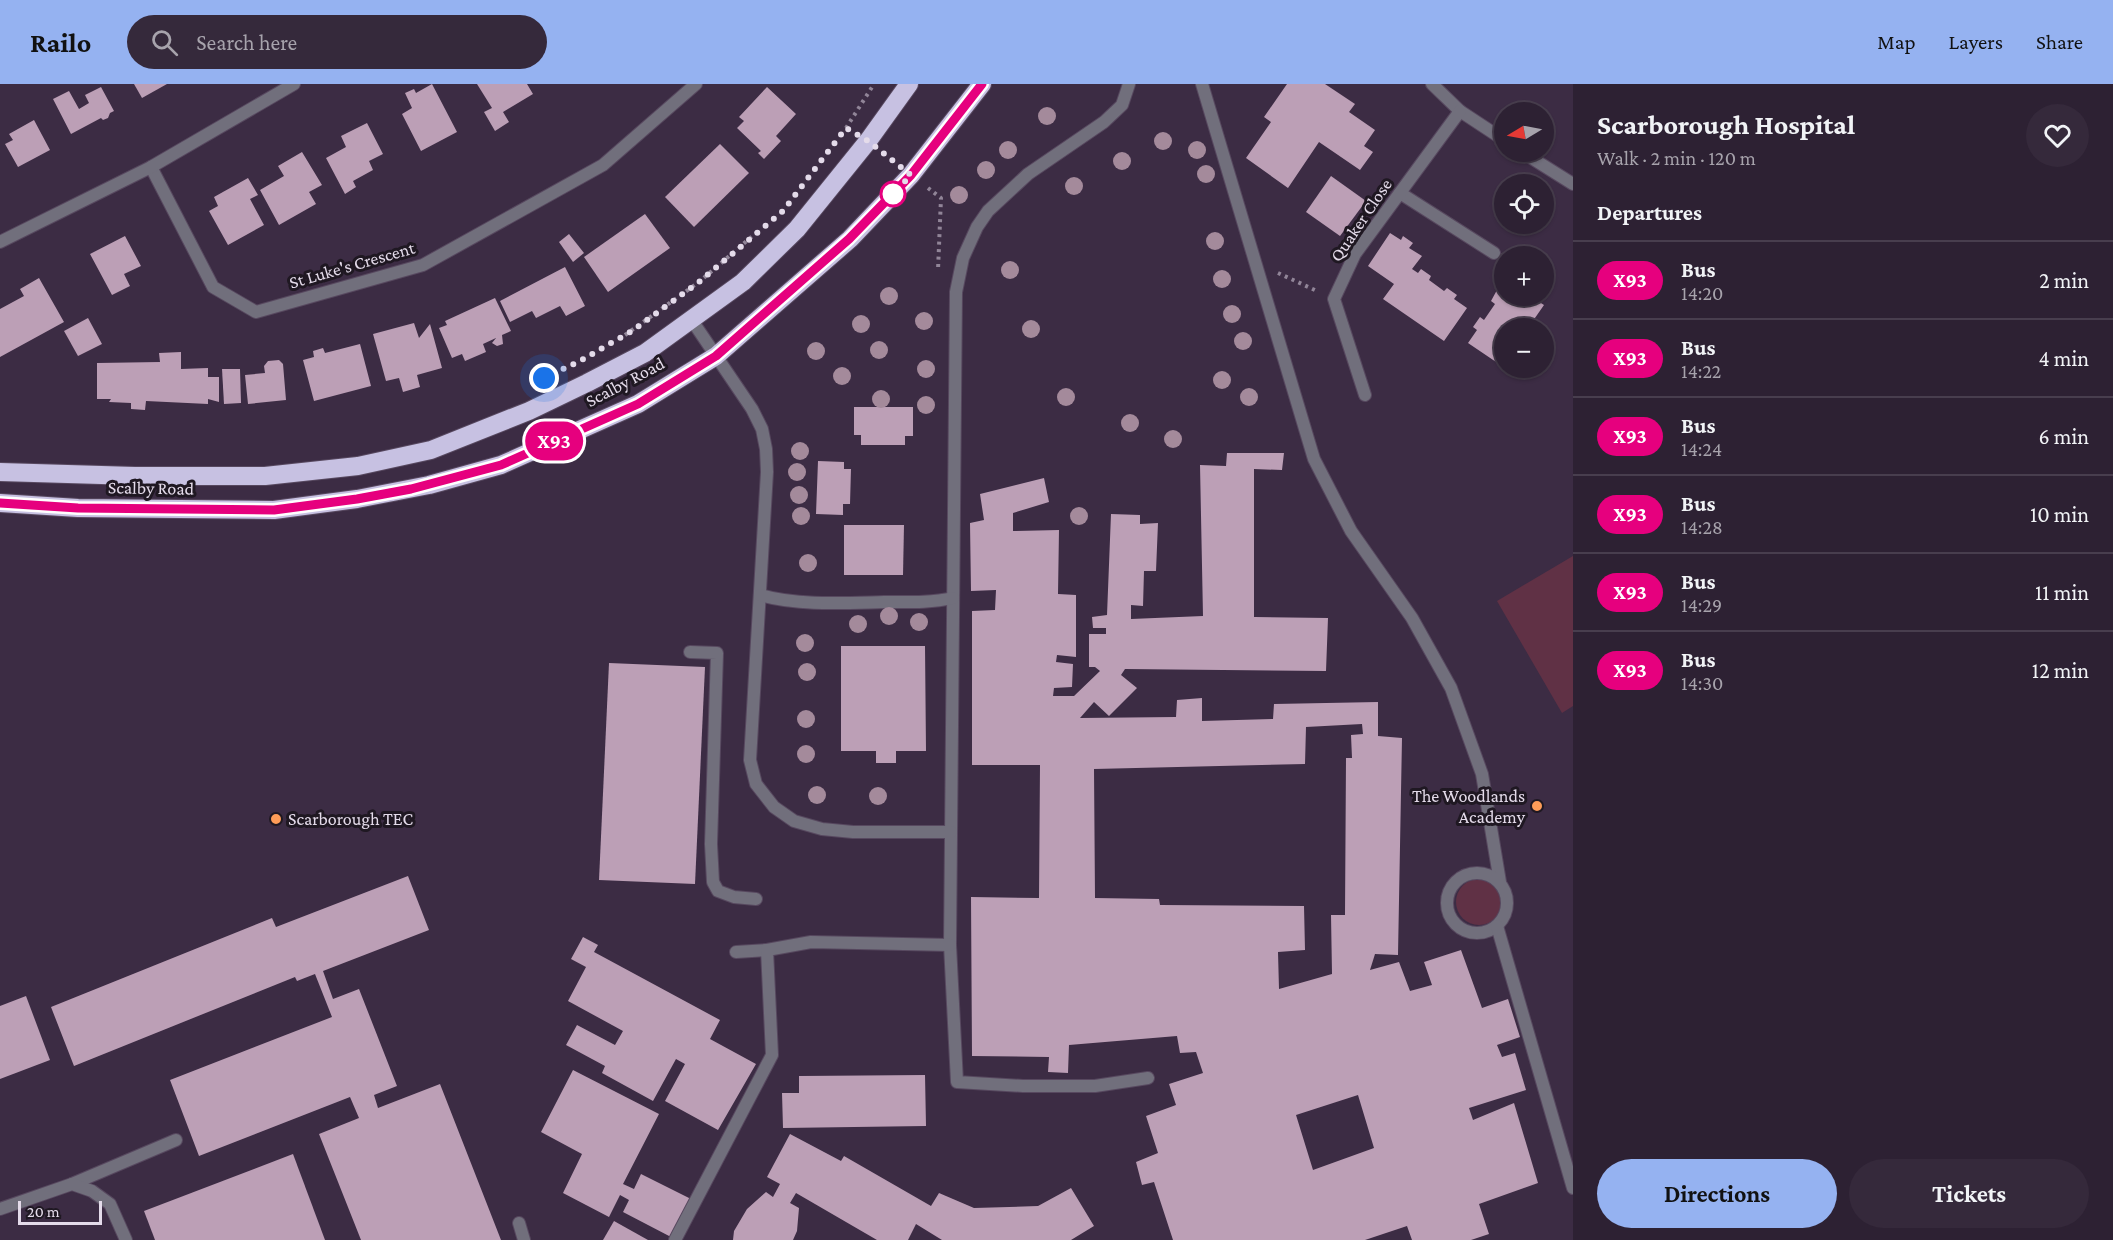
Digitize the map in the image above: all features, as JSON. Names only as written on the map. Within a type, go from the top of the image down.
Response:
[{"type":"highway","name":"Scalby Road","points":[[0,472],[135,476],[265,476],[358,466],[431,450],[529,411],[645,352],[743,282],[797,229],[868,141],[909,84]]},
{"type":"highway","name":"Scalby Road","points":[[0,503],[101,508],[274,510],[357,499],[429,485],[501,465],[638,404],[716,356],[849,239],[911,175],[982,84]]},
{"type":"street","points":[[0,242],[151,167],[294,84]]},
{"type":"street","name":"St Luke's Crescent","points":[[151,167],[213,287],[256,312],[423,265],[603,165],[696,84]]},
{"type":"street","points":[[1129,84],[1122,105],[1104,122],[1028,174],[988,211],[977,227],[963,258],[956,292],[950,945],[957,1082],[1023,1086],[1095,1086],[1149,1078]]},
{"type":"street","points":[[1202,84],[1314,459],[1352,531],[1412,618],[1451,688],[1482,774],[1500,882],[1507,894],[1508,908],[1501,922],[1492,930],[1473,934],[1459,928],[1449,913],[1447,903],[1449,892],[1456,881],[1469,873],[1480,872],[1500,882]]},
{"type":"street","points":[[1432,84],[1460,111],[1494,133]]},
{"type":"street","name":"Quaker Close","points":[[1334,299],[1355,254],[1460,111]]},
{"type":"street","points":[[1538,162],[1573,184]]},
{"type":"street","points":[[1400,193],[1494,253]]},
{"type":"street","points":[[1334,299],[1365,395]]},
{"type":"street","points":[[691,319],[752,409],[762,429],[766,449],[767,472],[750,760],[756,784],[774,807],[794,821],[822,829],[853,832],[951,832]]},
{"type":"street","points":[[760,595],[776,600],[852,603],[936,601],[953,597]]},
{"type":"street","points":[[690,652],[717,653],[711,844],[713,882],[718,891],[734,897],[756,899]]},
{"type":"street","points":[[1497,926],[1573,1188]]},
{"type":"street","points":[[736,952],[766,950],[812,942],[950,945]]},
{"type":"street","points":[[675,1240],[772,1055],[766,950]]},
{"type":"street","points":[[0,1209],[72,1184],[176,1140]]},
{"type":"street","points":[[72,1184],[92,1191],[110,1204],[126,1240]]},
{"type":"street","points":[[519,1223],[524,1240]]},
{"type":"path","points":[[839,137],[874,84]]},
{"type":"path","points":[[846,128],[868,141]]},
{"type":"path","points":[[911,175],[941,198],[938,270]]},
{"type":"path","points":[[621,337],[699,282],[758,232]]},
{"type":"path","points":[[1259,278],[1279,272],[1334,299]]},
{"type":"shaded area","points":[[1573,556],[1573,706],[1562,713],[1497,601]]},
{"type":"shaded area","points":[[1479,879],[1495,886],[1502,902],[1495,918],[1479,925],[1463,918],[1456,902],[1463,886]]},
{"type":"building","points":[[134,84],[167,84],[142,98]]},
{"type":"building","points":[[432,84],[457,132],[421,151],[402,114],[412,108],[405,93],[414,89],[416,93]]},
{"type":"building","points":[[477,84],[527,84],[533,94],[503,112],[509,122],[495,131],[484,112],[492,108]]},
{"type":"building","points":[[1287,84],[1325,84],[1355,104],[1349,112],[1375,130],[1364,146],[1373,152],[1360,170],[1319,142],[1288,188],[1246,158],[1271,122],[1264,117]]},
{"type":"building","points":[[101,87],[114,111],[108,118],[103,120],[101,118],[71,134],[53,99],[69,91],[79,109],[89,103],[85,95]]},
{"type":"building","points":[[767,87],[796,114],[776,136],[781,141],[764,159],[758,153],[761,151],[737,128],[744,121],[739,117]]},
{"type":"building","points":[[34,120],[50,150],[18,167],[5,144],[13,140],[9,134]]},
{"type":"building","points":[[367,123],[383,154],[369,161],[373,170],[353,181],[356,187],[345,194],[326,158],[346,147],[341,136]]},
{"type":"building","points":[[720,144],[749,173],[694,227],[665,197]]},
{"type":"building","points":[[302,152],[322,185],[309,192],[316,204],[279,225],[260,190],[284,176],[278,166]]},
{"type":"building","points":[[1331,176],[1366,201],[1340,236],[1306,212]]},
{"type":"building","points":[[248,178],[258,195],[250,199],[264,225],[228,245],[209,211],[218,206],[214,197]]},
{"type":"building","points":[[645,214],[670,248],[608,292],[584,257]]},
{"type":"building","points":[[1390,233],[1401,240],[1403,236],[1413,243],[1409,248],[1422,256],[1412,269],[1418,273],[1421,269],[1431,276],[1429,280],[1444,291],[1447,288],[1457,295],[1454,299],[1467,308],[1444,341],[1383,299],[1394,284],[1368,266]]},
{"type":"building","points":[[569,234],[584,253],[573,262],[559,242]]},
{"type":"building","points":[[125,236],[141,266],[124,274],[130,286],[112,295],[90,254]]},
{"type":"building","points":[[565,267],[585,306],[566,316],[560,306],[536,318],[532,311],[510,322],[500,301]]},
{"type":"building","points":[[39,278],[64,322],[0,357],[0,309],[24,296],[20,289]]},
{"type":"building","points":[[495,298],[511,331],[502,335],[503,344],[497,346],[492,343],[496,338],[483,344],[486,352],[465,361],[462,354],[452,358],[439,328],[447,325],[445,321]]},
{"type":"building","points":[[1494,305],[1543,306],[1535,318],[1494,318],[1494,361],[1468,343],[1477,330],[1473,327],[1480,317],[1484,320]]},
{"type":"building","points":[[88,318],[102,344],[78,356],[64,331]]},
{"type":"building","points":[[414,323],[419,338],[430,324],[442,368],[417,375],[420,387],[403,392],[399,378],[386,381],[373,334]]},
{"type":"building","points":[[360,344],[371,386],[314,401],[303,360],[314,357],[313,351],[323,348],[325,353]]},
{"type":"building","points":[[181,352],[181,369],[208,368],[208,377],[219,377],[219,402],[208,399],[208,404],[146,401],[145,410],[131,409],[131,403],[97,399],[97,363],[160,362],[159,353]]},
{"type":"building","points":[[279,360],[283,364],[286,400],[248,404],[245,375],[265,373],[264,366],[268,361]]},
{"type":"building","points":[[222,369],[240,369],[241,403],[224,404]]},
{"type":"building","points":[[854,407],[913,407],[913,436],[905,436],[905,445],[861,445],[861,435],[854,435]]},
{"type":"building","points":[[1227,453],[1284,453],[1282,470],[1254,469],[1254,617],[1328,618],[1326,671],[1125,669],[1121,675],[1137,688],[1109,716],[1094,702],[1080,718],[1176,717],[1177,700],[1202,698],[1202,721],[1273,719],[1274,704],[1378,702],[1378,736],[1402,738],[1398,955],[1375,954],[1370,970],[1399,962],[1410,991],[1432,985],[1424,962],[1461,950],[1482,1008],[1508,999],[1520,1037],[1497,1045],[1502,1057],[1515,1053],[1526,1090],[1469,1108],[1473,1120],[1514,1103],[1538,1183],[1479,1204],[1489,1234],[1471,1240],[1412,1240],[1407,1226],[1365,1240],[1173,1240],[1154,1182],[1142,1185],[1136,1162],[1158,1153],[1146,1116],[1176,1105],[1169,1084],[1203,1073],[1196,1052],[1180,1053],[1177,1036],[1069,1045],[1068,1073],[1048,1072],[1049,1057],[972,1056],[971,897],[1039,898],[1040,765],[972,765],[972,611],[995,610],[996,590],[971,591],[970,523],[984,520],[980,494],[1044,478],[1049,502],[1013,513],[1013,531],[1059,530],[1058,594],[1076,595],[1076,657],[1057,655],[1056,662],[1073,664],[1072,687],[1054,688],[1053,696],[1074,696],[1100,671],[1095,667],[1089,667],[1089,634],[1106,634],[1106,628],[1093,628],[1092,617],[1107,615],[1111,514],[1140,515],[1140,524],[1158,523],[1156,571],[1144,571],[1143,606],[1131,605],[1131,619],[1203,616],[1200,465],[1226,466]],"holes":[[[1362,724],[1363,734],[1351,735],[1352,758],[1346,758],[1345,915],[1331,915],[1332,974],[1279,989],[1278,952],[1305,950],[1304,906],[1160,905],[1159,899],[1095,898],[1094,769],[1305,764],[1306,727]],[[1358,1095],[1374,1148],[1313,1170],[1296,1115]]]},
{"type":"building","points":[[818,461],[844,462],[844,469],[851,469],[850,504],[843,504],[843,515],[816,514]]},
{"type":"building","points":[[844,525],[904,525],[903,575],[844,575]]},
{"type":"building","points":[[841,646],[925,646],[926,751],[896,751],[896,763],[876,763],[876,751],[841,751]]},
{"type":"building","points":[[609,663],[705,667],[695,884],[599,880]]},
{"type":"building","points":[[408,876],[429,930],[323,971],[333,999],[359,989],[397,1086],[374,1095],[378,1108],[440,1084],[501,1240],[361,1240],[319,1134],[359,1118],[350,1097],[199,1156],[170,1080],[332,1017],[315,974],[297,981],[295,977],[74,1066],[51,1007],[272,918],[276,927]]},
{"type":"building","points":[[583,937],[598,945],[594,952],[720,1020],[710,1039],[756,1064],[718,1130],[665,1101],[685,1064],[676,1059],[653,1101],[602,1073],[605,1066],[566,1045],[577,1025],[615,1045],[623,1031],[568,1001],[586,967],[571,959]]},
{"type":"building","points":[[26,996],[50,1060],[0,1079],[0,1006]]},
{"type":"building","points":[[573,1070],[659,1114],[623,1184],[634,1189],[641,1174],[691,1199],[671,1237],[623,1212],[629,1200],[620,1195],[609,1217],[563,1193],[582,1154],[541,1132]]},
{"type":"building","points":[[925,1075],[926,1126],[783,1128],[782,1093],[799,1093],[799,1076]]},
{"type":"building","points":[[790,1134],[841,1161],[844,1156],[931,1206],[939,1193],[974,1208],[1038,1206],[1071,1188],[1094,1226],[1071,1240],[942,1240],[916,1224],[908,1240],[877,1240],[796,1193],[790,1203],[799,1208],[797,1231],[793,1240],[733,1240],[734,1231],[747,1209],[766,1192],[773,1197],[780,1184],[767,1177]]},
{"type":"building","points":[[293,1154],[325,1240],[155,1240],[144,1211]]},
{"type":"building","points":[[614,1221],[648,1240],[603,1240]]},
{"type":"bus line","name":"X93","points":[[0,503],[78,508],[274,510],[411,489],[501,465],[638,404],[716,356],[849,239],[911,175],[982,84]]},
{"type":"place","name":"The Woodlands Academy","points":[[1537,806]]},
{"type":"place","name":"Scarborough TEC","points":[[276,819]]},
{"type":"route","points":[[544,378],[580,361],[632,331],[699,282],[783,211],[846,128],[868,141],[911,175],[893,194]]}]
